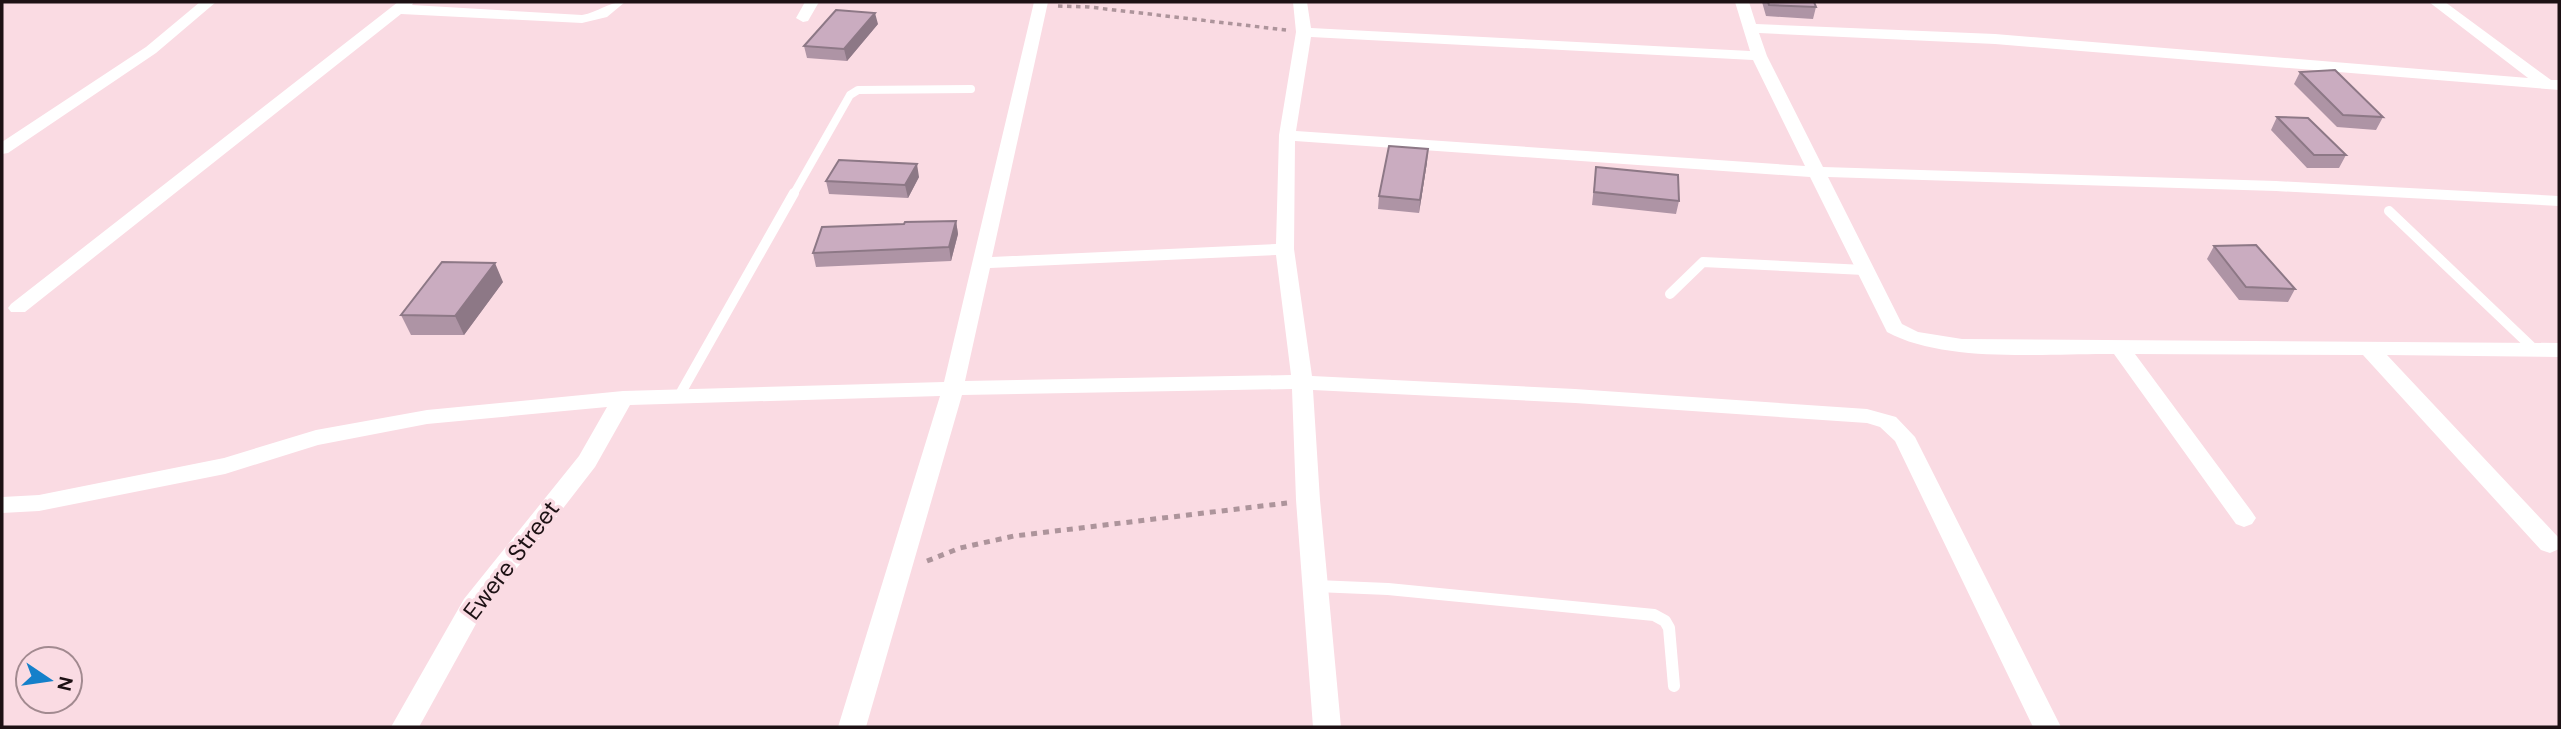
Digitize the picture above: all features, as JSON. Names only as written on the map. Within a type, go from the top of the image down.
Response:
[{"type":"street","points":[[2,149],[151,50],[209,2]]},
{"type":"street","points":[[18,308],[403,5],[582,19],[598,17],[618,2]]},
{"type":"street","points":[[803,18],[812,2]]},
{"type":"street","points":[[1300,2],[1304,32],[1287,135],[1285,249],[1302,382],[1308,500],[1327,727]]},
{"type":"street","points":[[1742,2],[1759,57],[1864,270],[1894,328],[1913,338],[1962,346],[2559,350]]},
{"type":"street","points":[[2436,2],[2553,85],[2559,94]]},
{"type":"street","points":[[852,727],[953,388],[1041,4]]},
{"type":"street","points":[[1749,28],[1995,39],[2553,85]]},
{"type":"street","points":[[1304,32],[1759,57]]},
{"type":"street","points":[[1287,135],[1815,172],[2276,186],[2559,201]]},
{"type":"street","points":[[983,263],[1285,249]]},
{"type":"street","points":[[2119,346],[2244,518]]},
{"type":"street","points":[[2367,347],[2550,544]]},
{"type":"street","points":[[2,505],[39,503],[225,466],[316,438],[428,416],[624,398],[953,388],[1302,382],[1575,396],[1867,416],[1888,422],[1904,437],[2047,727]]},
{"type":"street","name":"Ewere Street","points":[[405,727],[472,606],[587,461],[624,398]]},
{"type":"lane","points":[[679,396],[850,95],[858,90],[971,89]]},
{"type":"lane","points":[[2389,211],[2535,350]]},
{"type":"lane","points":[[1670,294],[1703,262],[1864,270]]},
{"type":"lane","points":[[1316,586],[1388,589],[1654,615],[1665,621],[1669,628],[1674,686]]},
{"type":"path","points":[[1041,4],[1304,32]]},
{"type":"path","points":[[895,576],[960,548],[1014,536],[1308,500]]},
{"type":"building","points":[[1768,2],[1814,2],[1816,7],[1769,5]]},
{"type":"building","points":[[836,10],[875,13],[844,49],[804,46]]},
{"type":"building","points":[[2335,70],[2383,117],[2343,115],[2300,72]]},
{"type":"building","points":[[2277,117],[2308,118],[2346,155],[2314,155]]},
{"type":"building","points":[[1389,146],[1428,149],[1420,200],[1379,196]]},
{"type":"building","points":[[839,160],[917,164],[905,185],[826,181]]},
{"type":"building","points":[[1596,167],[1678,175],[1679,201],[1594,192]]},
{"type":"building","points":[[956,221],[949,247],[813,253],[822,227]]},
{"type":"building","points":[[2256,245],[2295,289],[2246,287],[2214,246]]},
{"type":"building","points":[[442,262],[495,263],[455,316],[401,315]]}]
